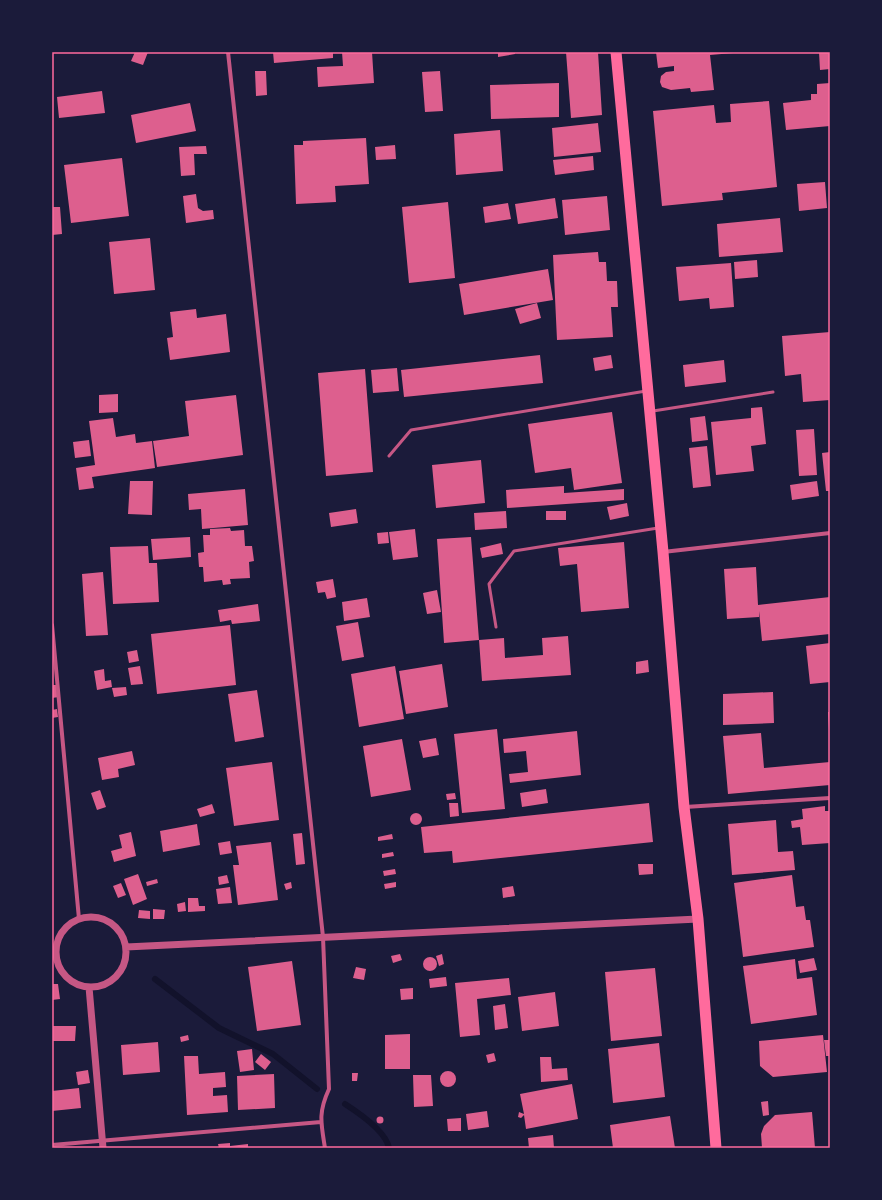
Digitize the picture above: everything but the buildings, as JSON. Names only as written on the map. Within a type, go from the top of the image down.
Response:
[{"type":"highway","points":[[616,52],[663,552],[684,807],[698,919],[716,1148]]},
{"type":"street","points":[[228,52],[323,938],[329,1089],[321,1105],[321,1122],[325,1148]]},
{"type":"street","points":[[663,552],[830,533]]},
{"type":"street","points":[[52,625],[79,919]]},
{"type":"street","points":[[684,807],[830,798]]},
{"type":"street","points":[[94,917],[109,921],[120,932],[126,947],[124,962],[117,975],[104,984],[89,987],[77,984],[67,978],[54,956],[61,934],[68,924],[79,919],[94,917]]},
{"type":"street","points":[[126,947],[698,919]]},
{"type":"street","points":[[89,987],[103,1148]]},
{"type":"street","points":[[52,1145],[102,1139],[321,1122]]},
{"type":"lane","points":[[389,456],[411,430],[648,391]]},
{"type":"lane","points":[[649,411],[773,392]]},
{"type":"lane","points":[[496,627],[489,584],[514,551],[660,528]]},
{"type":"waterway","points":[[155,979],[219,1028],[273,1054],[317,1089]]},
{"type":"waterway","points":[[345,1104],[377,1129],[387,1142],[389,1148]]}]
